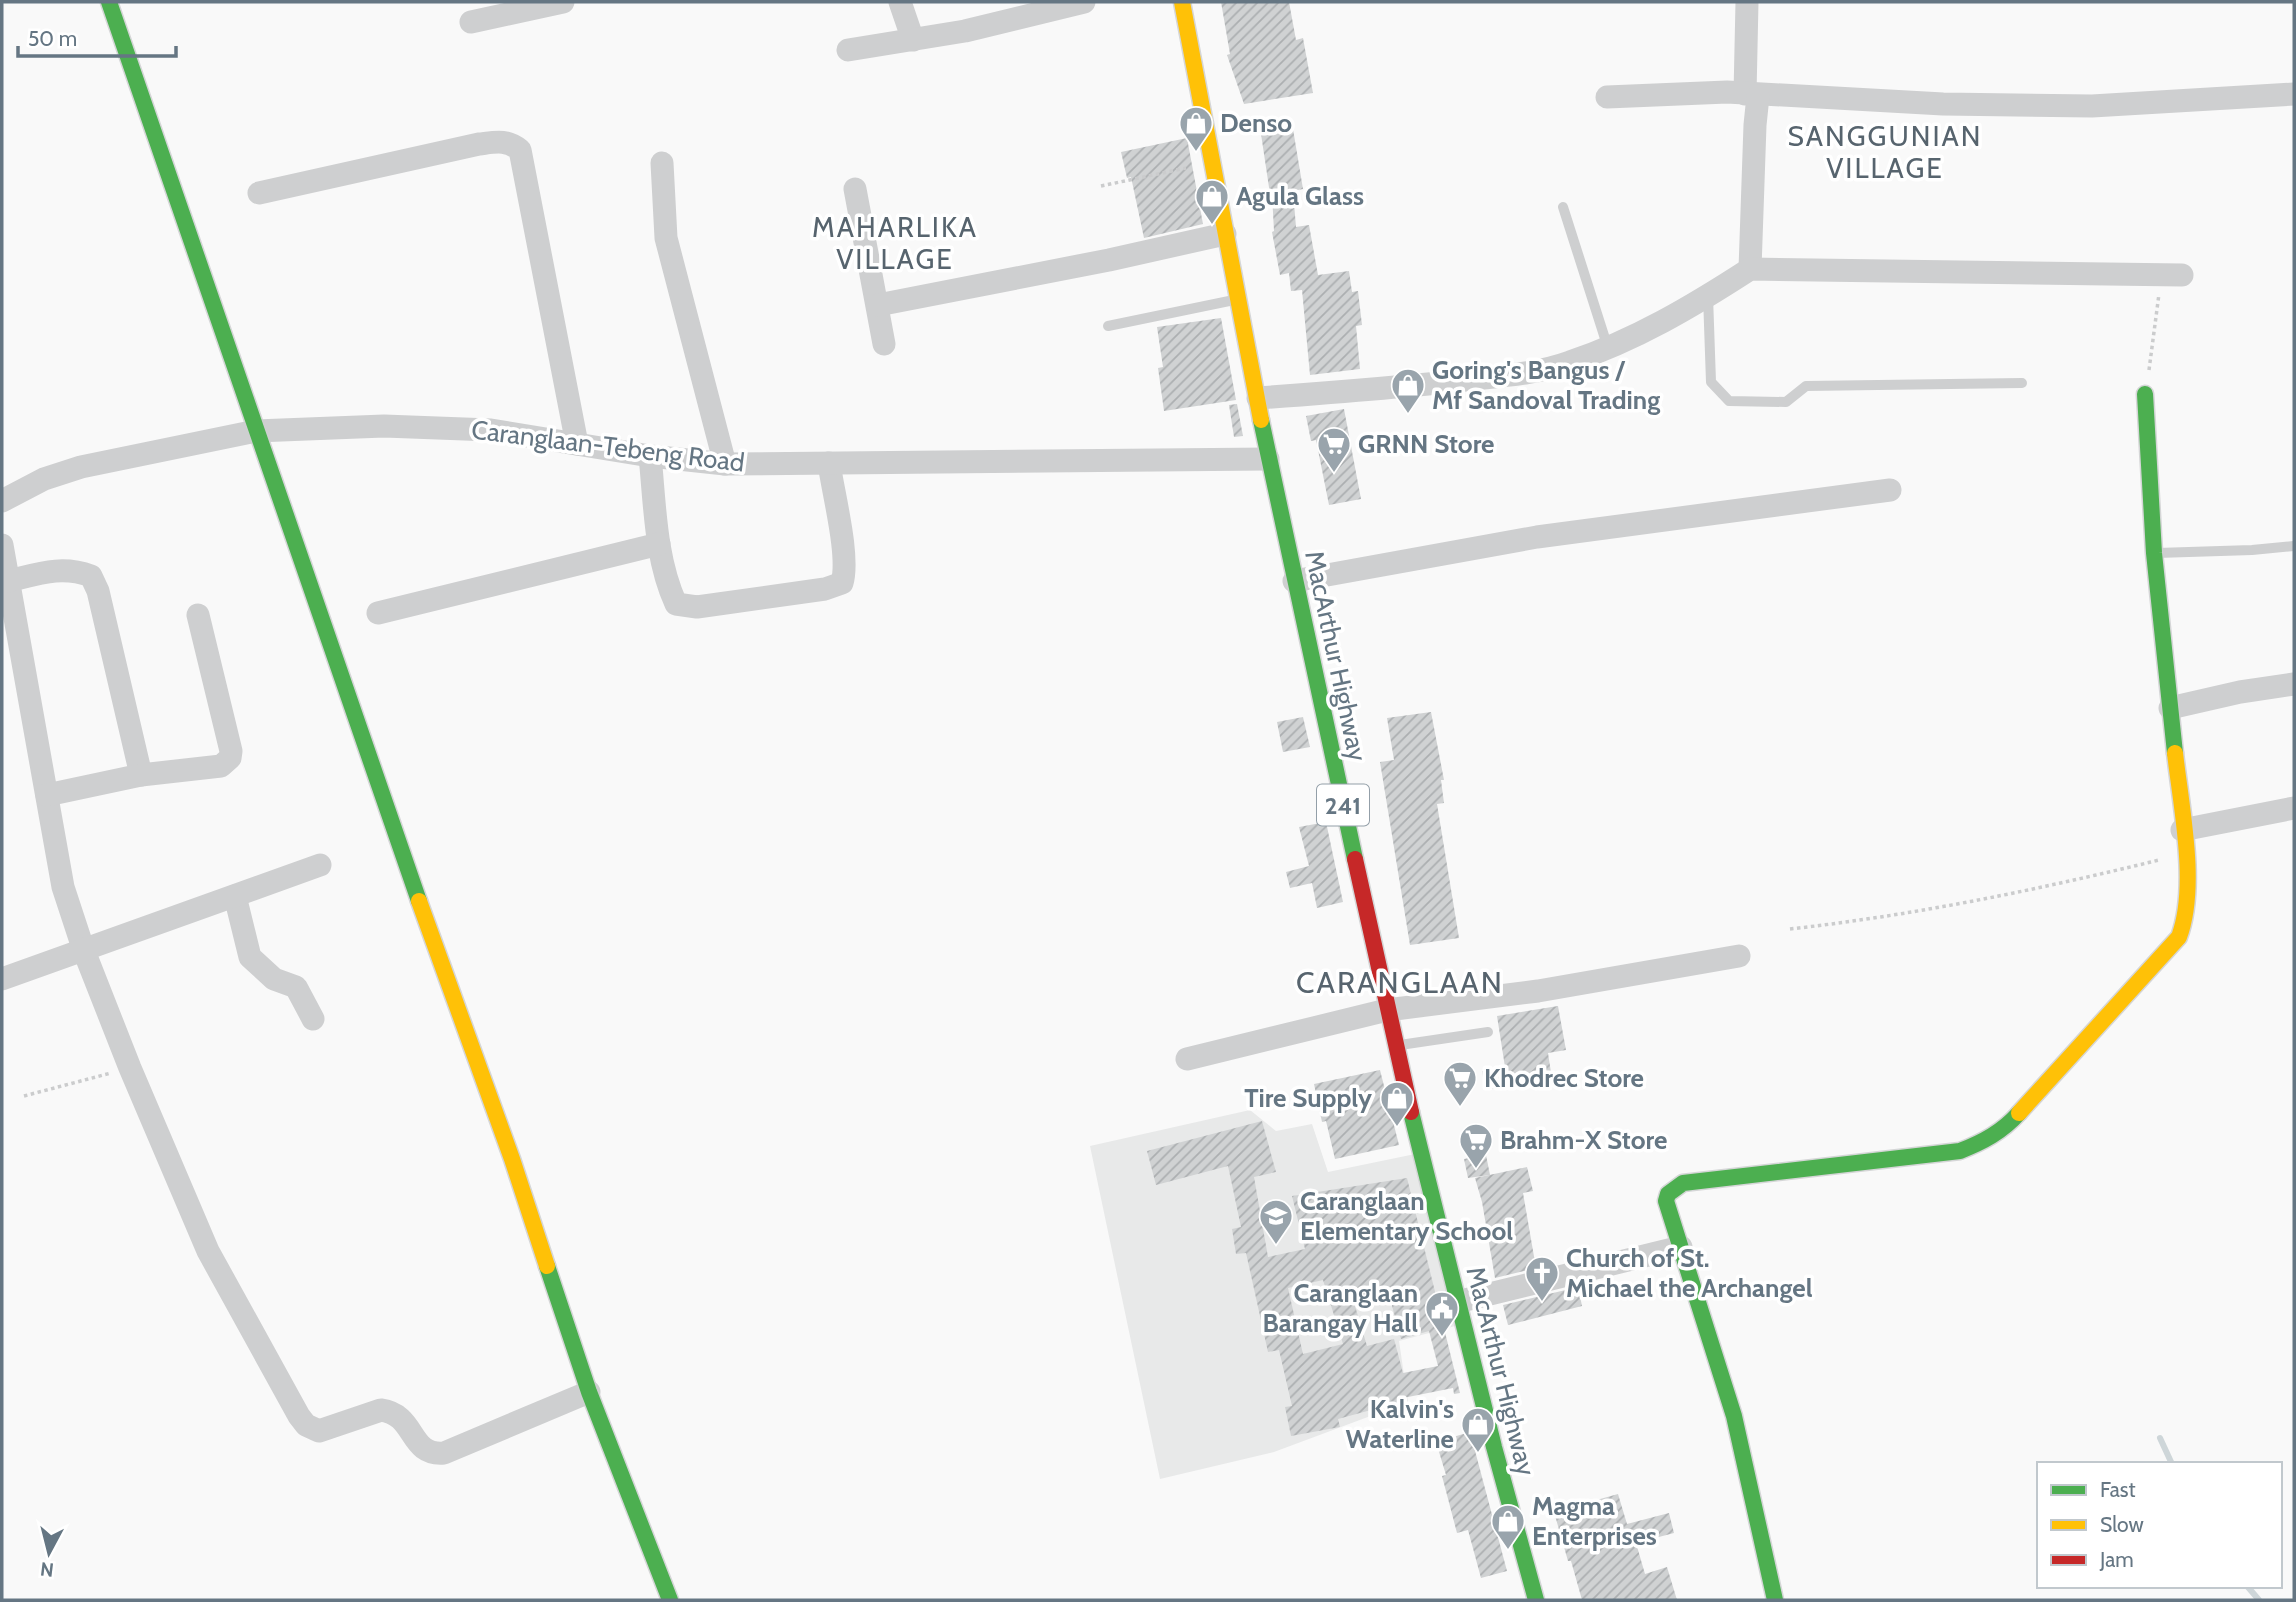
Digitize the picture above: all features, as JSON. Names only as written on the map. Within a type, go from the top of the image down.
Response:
[{"type":"street","points":[[109,2],[433,942],[512,1159],[589,1392],[670,1600]]},
{"type":"street","points":[[471,22],[564,2]]},
{"type":"street","points":[[900,2],[913,40]]},
{"type":"street","points":[[848,50],[965,31],[1049,6],[1084,2]]},
{"type":"street","name":"MacArthur Highway","points":[[1182,2],[1268,458],[1387,1010],[1457,1302],[1536,1600]]},
{"type":"street","points":[[1747,2],[1755,125],[1750,269]]},
{"type":"street","points":[[1607,97],[1689,93],[1943,104],[2092,106],[2294,94]]},
{"type":"street","points":[[259,193],[480,144],[499,141],[511,143],[520,150],[577,444]]},
{"type":"street","points":[[662,163],[666,237],[725,464]]},
{"type":"street","points":[[855,190],[884,344]]},
{"type":"street","points":[[878,305],[1225,234]]},
{"type":"street","points":[[1258,398],[1390,389],[1509,375],[1568,363],[1631,339],[1709,296],[1750,269],[2172,275]]},
{"type":"street","points":[[1775,1600],[1734,1416],[1665,1201],[1668,1194],[1683,1183],[1960,1151],[1986,1141],[2009,1124],[2179,937],[2189,904],[2154,553],[2145,394]]},
{"type":"street","name":"Caranglaan-Tebeng Road","points":[[2,501],[44,479],[81,467],[256,430],[384,426],[491,430],[650,456],[725,464],[1268,458]]},
{"type":"street","points":[[650,456],[659,544],[667,585],[676,604],[697,607],[825,589],[842,583],[845,572],[844,556],[829,463]]},
{"type":"street","points":[[1294,580],[1537,537],[1890,490]]},
{"type":"street","points":[[378,613],[659,544]]},
{"type":"street","points":[[2,545],[63,887],[84,951],[130,1068],[208,1251],[306,1425],[313,1429],[326,1430],[381,1410],[390,1411],[402,1419],[418,1443],[427,1451],[444,1453],[589,1392]]},
{"type":"street","points":[[8,581],[75,570],[90,576],[98,591],[141,775]]},
{"type":"street","points":[[47,796],[141,775],[221,766],[230,758],[231,751],[198,615]]},
{"type":"street","points":[[2170,708],[2240,692],[2294,684]]},
{"type":"street","points":[[2182,830],[2294,808]]},
{"type":"street","points":[[2,979],[320,865]]},
{"type":"street","points":[[235,896],[250,957],[274,979],[296,987],[313,1019]]},
{"type":"street","points":[[1187,1059],[1387,1010],[1538,991],[1739,956]]},
{"type":"street","points":[[1457,1302],[1681,1247]]},
{"type":"lane","points":[[1563,207],[1608,348]]},
{"type":"lane","points":[[1709,296],[1711,382],[1729,401],[1786,402],[1806,386],[2022,383]]},
{"type":"lane","points":[[1108,326],[1237,299]]},
{"type":"lane","points":[[2154,553],[2294,546]]},
{"type":"lane","points":[[1395,1046],[1488,1032]]},
{"type":"path","points":[[1101,186],[1212,162]]},
{"type":"path","points":[[2145,394],[2172,275]]},
{"type":"path","points":[[1790,929],[1940,908],[2087,878],[2185,854]]},
{"type":"path","points":[[24,1096],[130,1068]]},
{"type":"shaded area","name":"Caranglaan Elementary School","points":[[1250,1110],[1276,1131],[1312,1124],[1328,1172],[1420,1153],[1459,1325],[1399,1341],[1408,1402],[1274,1452],[1160,1479],[1090,1146]]},
{"type":"building","points":[[1221,2],[1289,2],[1296,40],[1303,38],[1313,93],[1244,104],[1227,55],[1230,54]]},
{"type":"building","points":[[1293,129],[1303,189],[1293,191],[1296,227],[1309,225],[1318,275],[1349,271],[1352,292],[1358,291],[1362,325],[1356,326],[1360,369],[1310,375],[1302,290],[1291,291],[1289,273],[1280,275],[1272,232],[1272,194],[1261,134]]},
{"type":"building","points":[[1187,138],[1203,224],[1144,238],[1131,177],[1127,178],[1121,152]]},
{"type":"building","points":[[1221,318],[1236,400],[1164,411],[1158,368],[1163,367],[1157,327]]},
{"type":"building","points":[[1237,404],[1243,436],[1234,437],[1229,405]]},
{"type":"building","points":[[1344,409],[1361,499],[1329,505],[1316,440],[1311,441],[1306,416]]},
{"type":"building","points":[[1431,712],[1444,780],[1441,780],[1444,803],[1437,804],[1459,938],[1410,945],[1380,762],[1394,760],[1387,718]]},
{"type":"building","points":[[1303,717],[1310,747],[1283,752],[1277,722]]},
{"type":"building","points":[[1326,822],[1343,902],[1317,908],[1312,883],[1290,888],[1286,872],[1309,866],[1299,827]]},
{"type":"building","points":[[1558,1006],[1566,1050],[1548,1053],[1552,1079],[1485,1090],[1482,1071],[1505,1067],[1497,1016]]},
{"type":"building","points":[[1380,1070],[1399,1145],[1335,1159],[1326,1121],[1322,1122],[1314,1084]]},
{"type":"building","points":[[1262,1121],[1276,1172],[1254,1177],[1268,1257],[1305,1249],[1292,1196],[1407,1178],[1460,1393],[1454,1394],[1453,1388],[1403,1398],[1404,1401],[1338,1419],[1340,1427],[1291,1436],[1285,1407],[1292,1406],[1279,1350],[1268,1352],[1246,1253],[1236,1254],[1232,1229],[1241,1227],[1228,1166],[1156,1185],[1147,1151]],"holes":[[[1323,1280],[1343,1344],[1303,1354],[1288,1288]],[[1388,1291],[1401,1339],[1429,1331],[1438,1366],[1403,1373],[1394,1339],[1367,1346],[1352,1296]]]},
{"type":"building","points":[[1486,1155],[1490,1175],[1468,1178],[1464,1159]]},
{"type":"building","points":[[1527,1167],[1533,1191],[1523,1193],[1536,1268],[1495,1278],[1482,1202],[1475,1178]]},
{"type":"building","name":"Church of St. Michael the Archangel","points":[[1578,1287],[1582,1306],[1508,1325],[1503,1305]]},
{"type":"building","points":[[1470,1432],[1507,1571],[1481,1578],[1468,1530],[1457,1533],[1442,1476],[1446,1475],[1436,1442]]},
{"type":"building","points":[[1618,1494],[1627,1524],[1669,1513],[1674,1533],[1636,1543],[1645,1574],[1667,1567],[1677,1600],[1582,1600],[1554,1512]]},
{"type":"waterway","points":[[2160,1438],[2171,1462]]},
{"type":"waterway","points":[[2249,1588],[2259,1600]]},
{"type":"traffic: fast","points":[[109,2],[419,901]]},
{"type":"traffic: fast","points":[[2145,394],[2154,553],[2175,753]]},
{"type":"traffic: fast","points":[[1261,420],[1355,859]]},
{"type":"traffic: fast","points":[[1411,1112],[1494,1447],[1536,1600]]},
{"type":"traffic: fast","points":[[1775,1600],[1734,1416],[1666,1201],[1668,1194],[1683,1183],[1960,1151],[1992,1136],[2019,1113]]},
{"type":"traffic: fast","points":[[547,1266],[589,1392],[670,1600]]},
{"type":"traffic: slow","points":[[1182,2],[1261,420]]},
{"type":"traffic: slow","points":[[2019,1113],[2179,937],[2185,917],[2188,871],[2175,753]]},
{"type":"traffic: slow","points":[[419,901],[512,1159],[547,1266]]},
{"type":"traffic: jam","points":[[1355,859],[1411,1112]]},
{"type":"place","name":"Denso","points":[[1196,153]]},
{"type":"place","name":"Agula Glass","points":[[1212,226]]},
{"type":"place","name":"Goring's Bangus / Mf Sandoval Trading","points":[[1408,415]]},
{"type":"place","name":"GRNN Store","points":[[1334,474]]},
{"type":"place","name":"Khodrec Store","points":[[1460,1108]]},
{"type":"place","name":"Tire Supply","points":[[1397,1128]]},
{"type":"place","name":"Brahm-X Store","points":[[1476,1170]]},
{"type":"place","name":"Caranglaan Elementary School","points":[[1276,1246]]},
{"type":"place","name":"Church of St. Michael the Archangel","points":[[1542,1303]]},
{"type":"place","name":"Caranglaan Barangay Hall","points":[[1442,1338]]},
{"type":"place","name":"Kalvin's Waterline","points":[[1478,1454]]},
{"type":"place","name":"Magma Enterprises","points":[[1508,1551]]},
{"type":"district","name":"SANGGUNIAN VILLAGE","points":[[1885,152]]},
{"type":"district","name":"MAHARLIKA VILLAGE","points":[[895,243]]},
{"type":"district","name":"CARANGLAAN","points":[[1400,982]]}]
